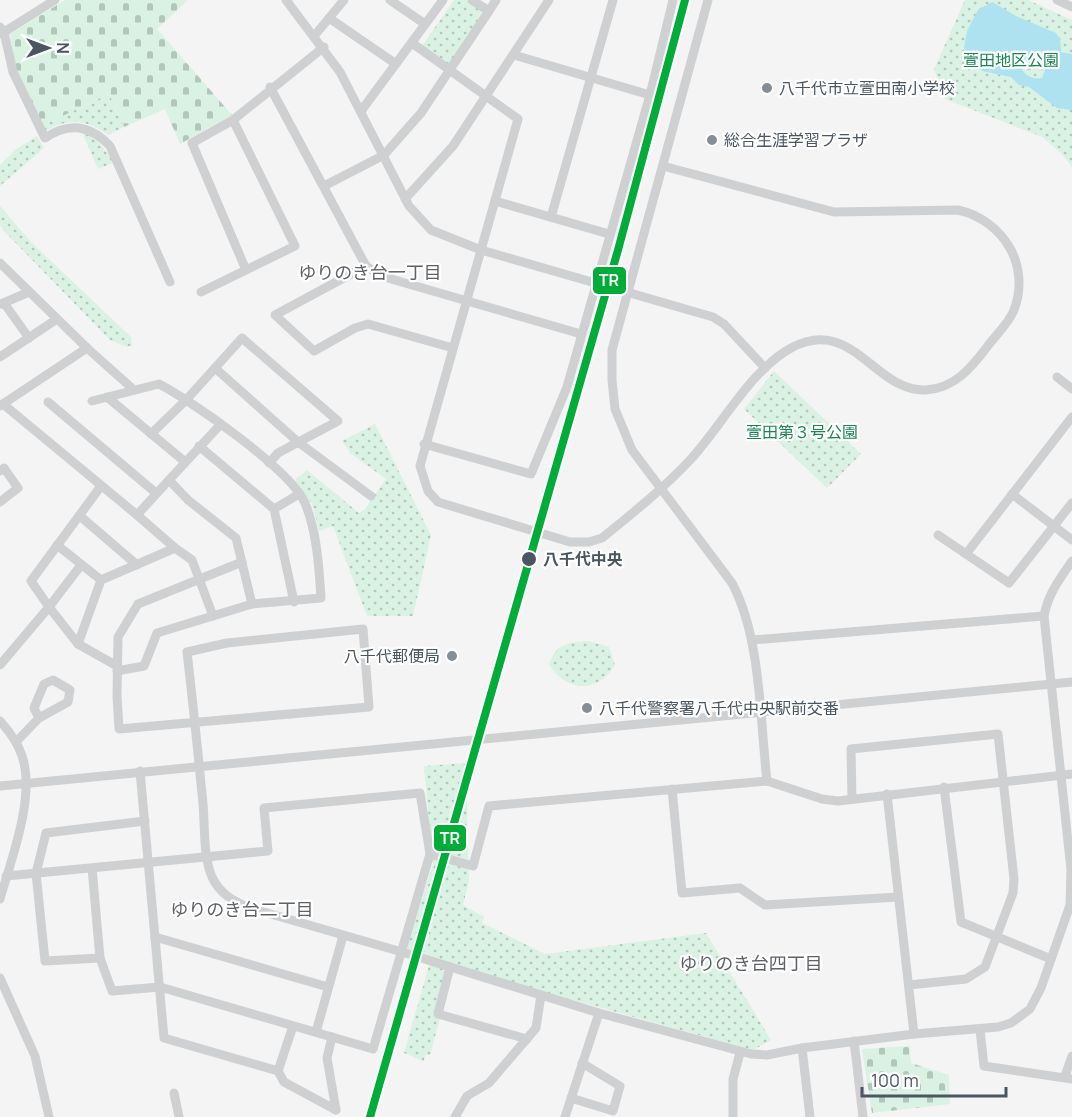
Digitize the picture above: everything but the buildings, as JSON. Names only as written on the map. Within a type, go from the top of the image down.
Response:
[{"type":"street","points":[[286,0],[324,47],[361,111],[409,207],[431,230],[481,250],[713,317],[724,324],[765,368]]},
{"type":"street","points":[[315,35],[344,0]]},
{"type":"street","points":[[390,0],[425,24]]},
{"type":"street","points":[[361,111],[443,0]]},
{"type":"street","points":[[472,0],[489,11]]},
{"type":"street","points":[[324,186],[384,155],[421,113],[496,0]]},
{"type":"street","points":[[405,199],[453,146],[549,0]]},
{"type":"street","points":[[551,217],[613,0]]},
{"type":"street","points":[[424,444],[531,474],[567,387],[650,95],[673,0]]},
{"type":"street","points":[[708,0],[612,350],[612,380],[615,410],[632,450],[732,584],[744,607],[752,640],[767,781]]},
{"type":"street","points":[[1057,0],[1072,7]]},
{"type":"street","points":[[48,2],[1,31],[13,72],[45,138],[61,129],[73,126],[100,136],[110,146],[170,282]]},
{"type":"street","points":[[329,18],[396,64]]},
{"type":"street","points":[[412,43],[486,98],[518,118],[424,444],[420,466],[422,479],[438,502],[570,542],[589,542],[602,538],[690,459],[765,368],[793,347],[823,340],[847,346],[896,382],[908,388],[927,390],[950,384],[974,364],[1013,312],[1018,277],[1013,252],[996,228],[984,219],[962,211],[834,212],[663,166]]},
{"type":"street","points":[[246,270],[192,143],[233,120],[270,87],[324,47]]},
{"type":"street","points":[[514,55],[650,95]]},
{"type":"street","points":[[270,87],[366,266],[381,276],[581,334]]},
{"type":"street","points":[[201,292],[296,246],[233,120]]},
{"type":"street","points":[[495,201],[609,234]]},
{"type":"street","points":[[0,263],[87,348],[134,390]]},
{"type":"street","points":[[366,266],[275,315],[314,351],[355,328],[368,324],[453,348]]},
{"type":"street","points":[[28,338],[2,304],[30,292]]},
{"type":"street","points":[[0,357],[57,319]]},
{"type":"street","points":[[151,434],[187,399],[242,338],[338,421],[278,453],[269,463]]},
{"type":"street","points":[[87,348],[2,405],[192,561],[213,616]]},
{"type":"street","points":[[215,368],[298,442],[371,495]]},
{"type":"street","points":[[1058,377],[1072,388]]},
{"type":"street","points":[[93,401],[159,384],[187,399],[286,477],[304,502],[318,555],[321,598],[252,604],[157,633],[144,666],[117,669],[78,644],[31,581],[101,486]]},
{"type":"street","points":[[107,397],[184,461]]},
{"type":"street","points":[[48,402],[156,493]]},
{"type":"street","points":[[966,554],[1072,417]]},
{"type":"street","points":[[137,515],[184,461],[220,425]]},
{"type":"street","points":[[199,446],[274,509],[294,602]]},
{"type":"street","points":[[0,471],[4,468],[18,489],[0,502]]},
{"type":"street","points":[[169,480],[188,500],[236,538],[252,604]]},
{"type":"street","points":[[274,509],[299,494]]},
{"type":"street","points":[[1011,494],[1072,540]]},
{"type":"street","points":[[938,535],[1009,584],[1072,503]]},
{"type":"street","points":[[80,516],[137,564]]},
{"type":"street","points":[[57,545],[101,580]]},
{"type":"street","points":[[78,644],[101,580],[175,548]]},
{"type":"street","points":[[242,562],[138,604],[118,637],[119,729],[195,722],[369,707],[363,629],[227,643],[188,652],[195,722],[209,868],[219,888],[236,903],[343,936],[740,1053],[767,1055],[854,1041],[980,1030],[1011,1023],[1030,1009],[1071,905],[1071,870],[1044,616],[1047,601],[1054,587],[1072,561]]},
{"type":"street","points":[[0,665],[81,565]]},
{"type":"street","points":[[752,640],[1044,616]]},
{"type":"street","points":[[0,786],[1072,682]]},
{"type":"street","points":[[16,742],[39,718]]},
{"type":"street","points":[[0,721],[16,742],[23,758],[26,784],[20,829],[0,899]]},
{"type":"street","points":[[852,799],[851,749],[998,734],[1014,879],[1013,892],[997,938],[985,967],[966,980],[909,985]]},
{"type":"street","points":[[140,771],[164,1038],[278,1071],[284,1082],[336,1110],[327,1058],[332,1037]]},
{"type":"street","points":[[430,854],[473,866],[489,806],[767,781],[822,799],[852,799],[1002,780],[1072,774]]},
{"type":"street","points":[[944,787],[961,922],[1051,960]]},
{"type":"street","points":[[672,789],[682,893],[740,888],[765,905],[898,897]]},
{"type":"street","points":[[6,876],[268,851],[264,808],[420,793],[430,854],[373,1049],[160,987],[112,991],[100,958],[93,868]]},
{"type":"street","points":[[887,794],[914,1034]]},
{"type":"street","points":[[100,958],[45,962],[36,873],[46,833],[144,821]]},
{"type":"street","points":[[316,1032],[343,936]]},
{"type":"street","points":[[155,937],[328,987]]},
{"type":"street","points":[[450,967],[438,1014],[527,1039]]},
{"type":"street","points":[[0,978],[35,1056],[49,1117]]},
{"type":"street","points":[[455,1117],[467,1096],[489,1083],[536,1028],[541,995]]},
{"type":"street","points":[[565,1117],[599,1013]]},
{"type":"street","points":[[278,1071],[293,1026]]},
{"type":"street","points":[[980,1030],[984,1066],[1069,1078],[1072,1056]]},
{"type":"street","points":[[854,1041],[863,1117]]},
{"type":"street","points":[[802,1048],[810,1117]]},
{"type":"street","points":[[733,1117],[734,1079],[740,1053]]},
{"type":"street","points":[[571,1098],[613,1111],[620,1086],[582,1063]]},
{"type":"street","points":[[174,1094],[179,1117]]},
{"type":"green space","points":[[65,0],[188,0],[157,29],[232,115],[180,144],[165,109],[124,127],[109,94],[42,126],[16,69],[10,34]]},
{"type":"green space","points":[[454,0],[466,0],[481,10],[482,14],[452,65],[446,66],[422,46]]},
{"type":"green space","name":"萱田地区公園","points":[[965,0],[1028,0],[1072,20],[1072,167],[1061,153],[1042,137],[945,99],[934,69]]},
{"type":"green space","points":[[109,94],[124,127],[108,135],[86,123],[70,122],[46,131],[42,126]]},
{"type":"green space","points":[[82,132],[95,138],[115,162],[98,169]]},
{"type":"green space","points":[[37,136],[44,148],[0,186],[0,165],[15,150]]},
{"type":"green space","points":[[0,206],[31,242],[131,337],[132,345],[127,347],[110,340],[6,233],[0,226]]},
{"type":"green space","name":"萱田第３号公園","points":[[774,371],[861,454],[827,488],[744,409]]},
{"type":"green space","points":[[375,424],[431,535],[413,616],[367,616],[333,526],[319,531],[312,504],[295,480],[307,470],[359,513],[365,509],[386,479],[350,453],[342,441]]},
{"type":"green space","points":[[589,641],[609,647],[615,665],[600,681],[591,685],[573,685],[556,674],[549,665],[559,648],[575,642]]},
{"type":"green space","points":[[466,763],[469,881],[463,905],[484,917],[482,923],[545,954],[706,933],[771,1040],[753,1050],[429,960],[405,950],[433,865],[424,766]]},
{"type":"green space","points":[[430,962],[448,968],[440,1018],[430,1055],[425,1055],[424,1061],[404,1053]]},
{"type":"green space","points":[[910,1046],[911,1063],[949,1075],[950,1104],[872,1113],[862,1049]]},
{"type":"water","points":[[992,2],[1016,16],[1056,33],[1060,39],[1061,52],[1072,54],[1072,110],[1057,108],[1029,87],[1019,85],[1011,77],[982,71],[972,62],[964,48],[967,31],[978,10]],"holes":[[[1040,51],[1045,52],[1049,59],[1042,78],[1026,74],[1021,62],[1032,59]]]},
{"type":"transit line","name":"TR","points":[[370,1117],[618,250],[685,0]]},
{"type":"place","name":"八千代市立萱田南小学校","points":[[767,88]]},
{"type":"place","name":"総合生涯学習プラザ","points":[[712,140]]},
{"type":"place","name":"八千代中央","points":[[529,559]]},
{"type":"place","name":"八千代郵便局","points":[[452,656]]},
{"type":"place","name":"八千代警察署八千代中央駅前交番","points":[[587,708]]},
{"type":"district","name":"ゆりのき台一丁目","points":[[370,272]]},
{"type":"district","name":"ゆりのき台二丁目","points":[[242,909]]},
{"type":"district","name":"ゆりのき台四丁目","points":[[751,963]]}]
